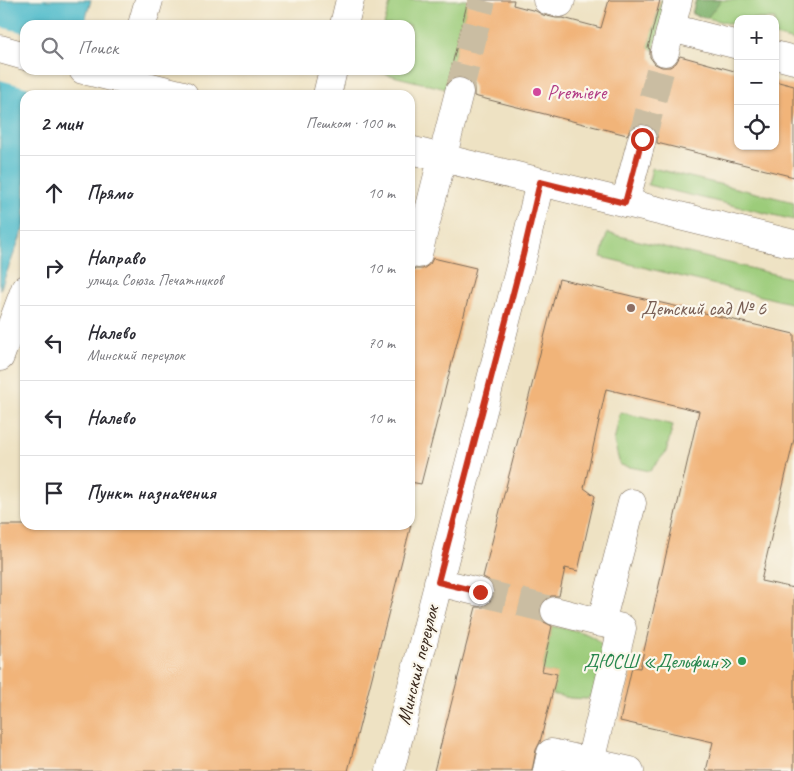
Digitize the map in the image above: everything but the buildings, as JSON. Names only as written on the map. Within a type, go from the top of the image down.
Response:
[{"type":"street","points":[[143,20],[149,0]]},
{"type":"street","points":[[345,20],[350,0]]},
{"type":"street","points":[[547,0],[560,3],[561,0]]},
{"type":"street","points":[[678,0],[668,40],[734,45]]},
{"type":"street","points":[[0,49],[20,55]]},
{"type":"street","points":[[779,56],[794,60]]},
{"type":"street","points":[[128,75],[170,90]]},
{"type":"street","points":[[328,90],[332,75]]},
{"type":"street","points":[[418,254],[459,92]]},
{"type":"street","points":[[625,203],[642,139]]},
{"type":"street","points":[[415,151],[794,244]]},
{"type":"street","name":"Минский переулок","points":[[390,771],[540,182]]},
{"type":"street","points":[[0,357],[20,303]]},
{"type":"street","points":[[602,622],[632,503]]},
{"type":"street","points":[[438,582],[480,592]]},
{"type":"street","points":[[556,611],[622,628],[590,762]]},
{"type":"street","points":[[546,771],[551,753],[630,771]]},
{"type":"green space","points":[[391,0],[468,0],[446,89],[389,75],[415,75],[415,20],[385,20]]},
{"type":"green space","points":[[661,0],[667,0],[654,50],[648,48]]},
{"type":"green space","points":[[696,0],[794,0],[794,41],[779,37],[779,15],[734,15],[734,25],[692,14]]},
{"type":"green space","points":[[696,0],[721,0],[707,18],[692,14]]},
{"type":"green space","points":[[652,168],[794,202],[794,220],[648,185]]},
{"type":"green space","points":[[607,233],[794,279],[794,304],[601,257]]},
{"type":"green space","points":[[620,412],[673,425],[666,452],[650,471],[620,465],[614,442]]},
{"type":"green space","points":[[552,626],[575,630],[588,635],[605,649],[594,693],[587,699],[552,694],[556,674],[542,671]]},
{"type":"water","points":[[0,0],[91,0],[85,20],[20,20],[20,75],[33,75],[57,90],[20,90],[20,238],[0,290]]},
{"type":"pier","points":[[0,27],[20,32],[20,75],[71,75],[66,90],[30,90],[0,80]]},
{"type":"tunnel","points":[[459,92],[482,0]]},
{"type":"tunnel","points":[[642,139],[665,52]]},
{"type":"tunnel","points":[[479,592],[555,611]]},
{"type":"place","name":"Premiere","points":[[537,92]]},
{"type":"place","name":"Детский сад № 6","points":[[631,308]]},
{"type":"place","name":"ДЮСШ «Дельфин»","points":[[742,661]]},
{"type":"route","points":[[480,592],[438,582],[523,255],[540,182],[625,203],[642,139]]}]
